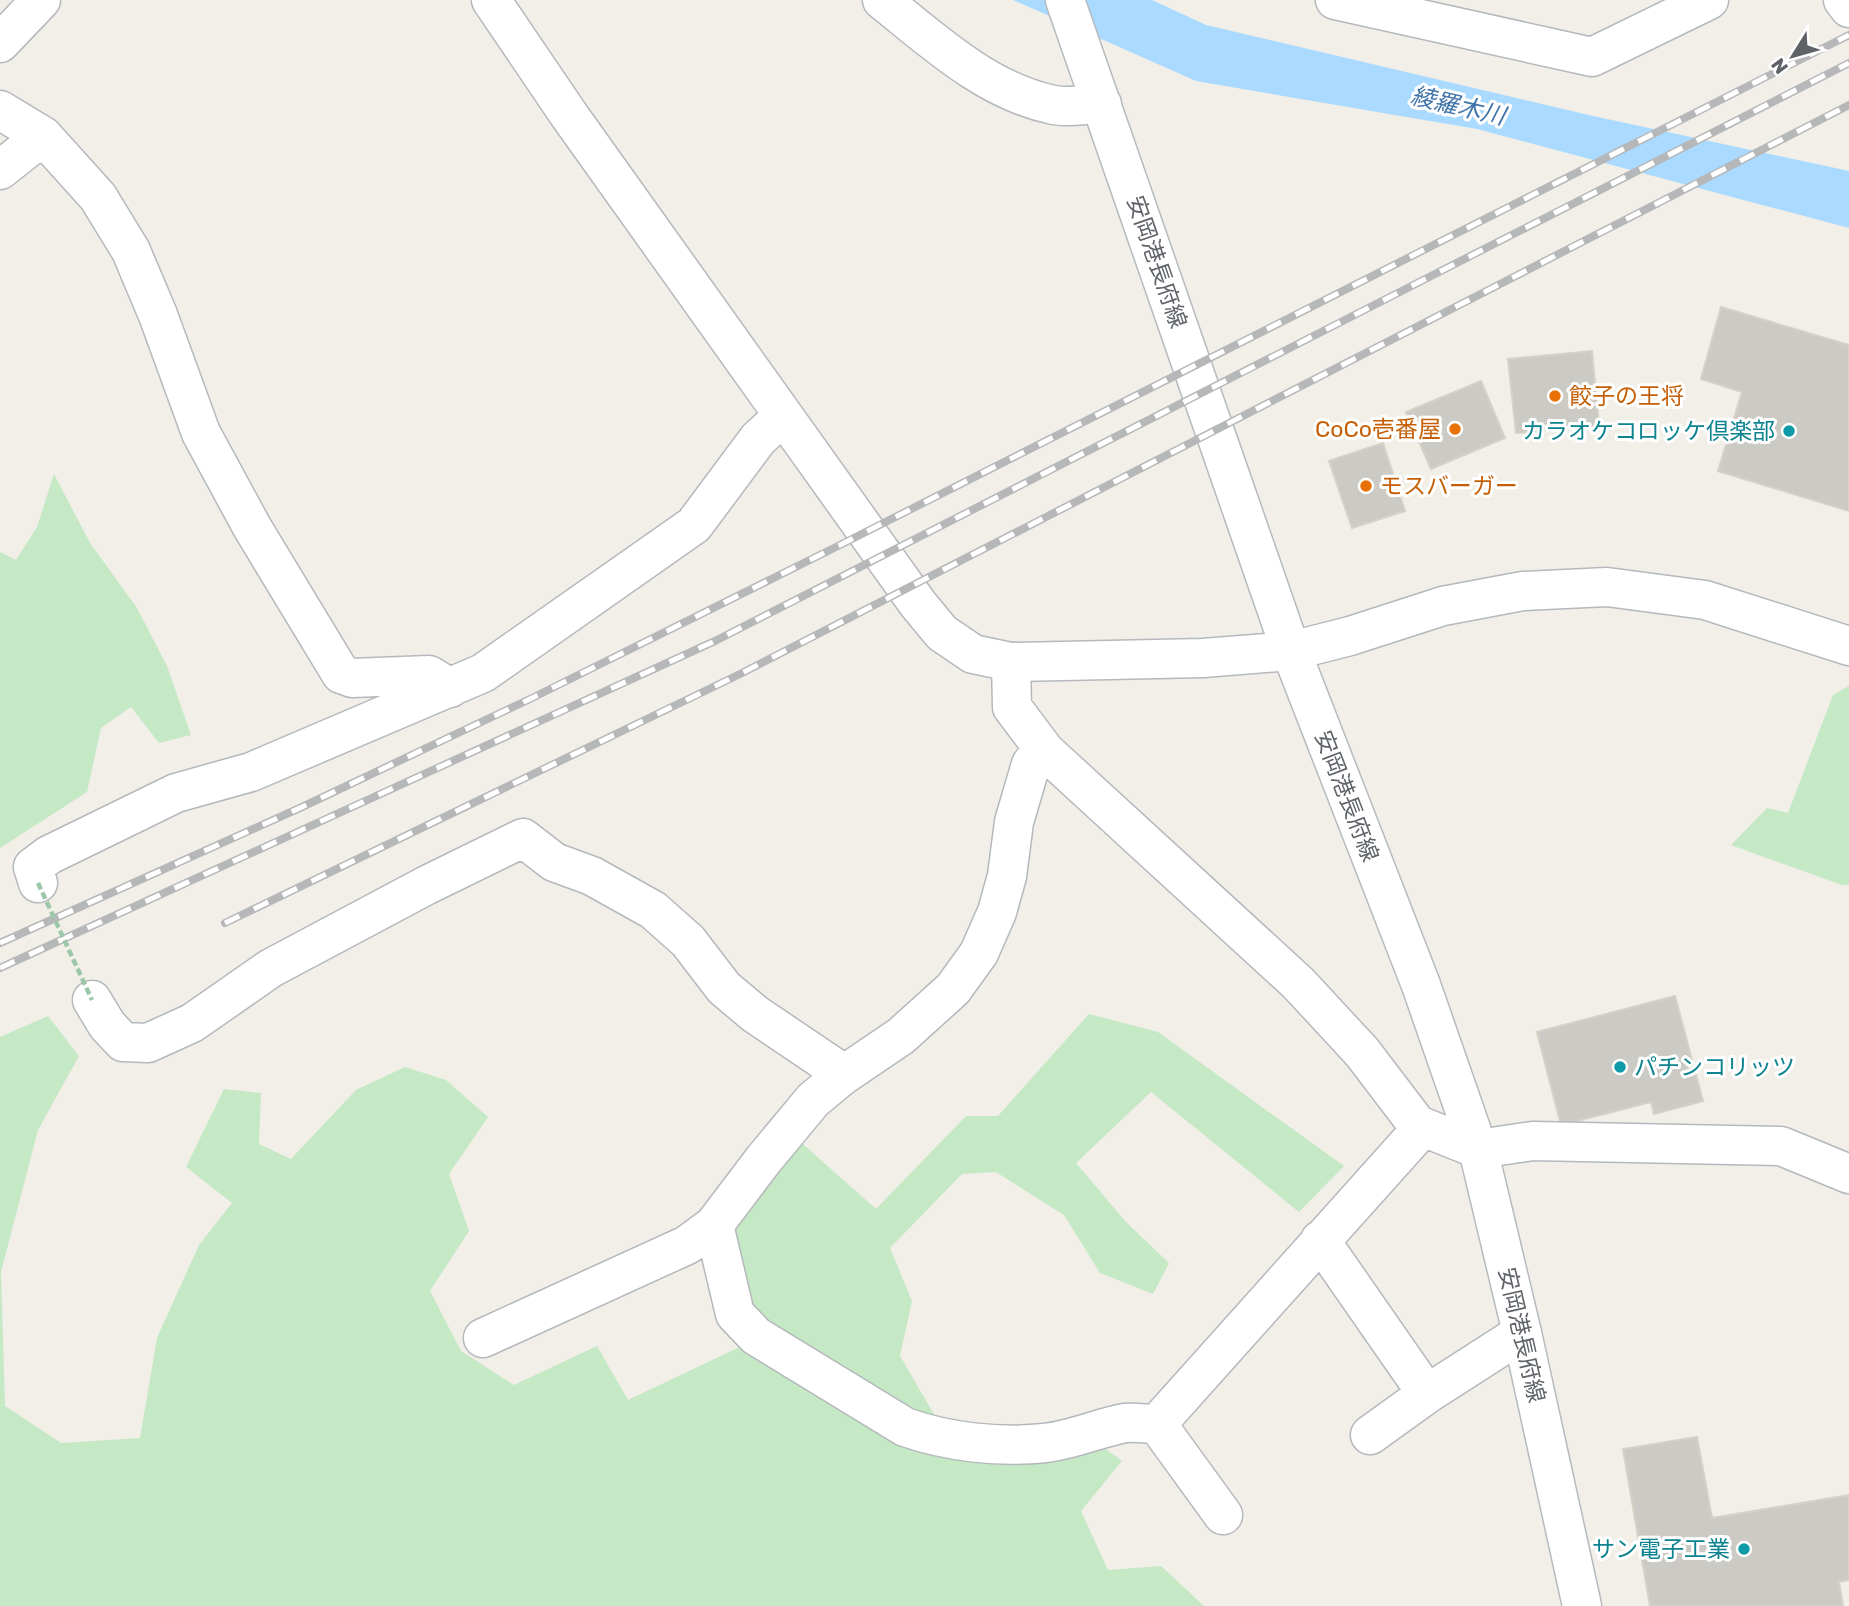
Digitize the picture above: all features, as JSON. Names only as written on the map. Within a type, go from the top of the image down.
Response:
[{"type":"street","points":[[0,43],[41,0]]},
{"type":"street","points":[[491,0],[569,115],[918,604],[942,633],[973,654],[1010,662],[1203,659],[1291,651],[1350,636],[1443,606],[1523,591],[1607,587],[1705,600],[1849,646]]},
{"type":"street","points":[[882,0],[955,58],[1020,96],[1057,106],[1098,92]]},
{"type":"street","name":"安岡港長府線","points":[[1065,0],[1291,651],[1421,985],[1478,1149],[1522,1333],[1581,1606]]},
{"type":"street","points":[[1335,0],[1592,57],[1709,0]]},
{"type":"street","points":[[1843,0],[1849,8]]},
{"type":"street","points":[[0,110],[43,136],[98,197],[131,251],[158,315],[201,433],[252,527],[341,674],[352,678],[429,675],[450,688]]},
{"type":"street","points":[[0,170],[43,136]]},
{"type":"street","points":[[38,883],[33,867],[49,855],[176,793],[251,772],[483,673],[694,525],[758,439],[783,416]]},
{"type":"street","points":[[1010,662],[1012,707],[1045,751],[1298,983],[1362,1052],[1416,1123],[1478,1149],[1533,1141],[1781,1146],[1849,1174]]},
{"type":"street","points":[[483,1338],[687,1245],[714,1225],[813,1100],[842,1076],[901,1036],[953,989],[979,953],[997,912],[1007,876],[1014,822],[1031,764],[1045,751]]},
{"type":"street","points":[[92,1000],[107,1026],[123,1042],[148,1043],[192,1023],[271,968],[427,885],[523,838],[554,862],[592,876],[653,910],[688,941],[724,988],[755,1014],[835,1068],[842,1076]]},
{"type":"street","points":[[1157,1424],[1423,1127]]},
{"type":"street","points":[[714,1225],[735,1314],[756,1336],[905,1427],[930,1436],[989,1443],[1030,1443],[1080,1437],[1126,1423],[1157,1424]]},
{"type":"street","points":[[1320,1240],[1427,1394]]},
{"type":"street","points":[[1370,1436],[1427,1394],[1522,1333]]},
{"type":"street","points":[[1157,1424],[1223,1515]]},
{"type":"path","points":[[38,883],[92,1000]]},
{"type":"green space","points":[[54,474],[90,543],[137,608],[167,666],[191,735],[159,743],[131,707],[101,728],[87,792],[0,848],[0,552],[16,560],[37,527]]},
{"type":"green space","points":[[1849,686],[1849,885],[1842,885],[1731,845],[1767,808],[1788,813],[1833,695]]},
{"type":"green space","points":[[1089,1014],[1158,1032],[1344,1166],[1299,1212],[1151,1092],[1076,1163],[1126,1222],[1169,1263],[1153,1294],[1100,1273],[1064,1215],[996,1172],[962,1174],[890,1248],[912,1301],[900,1356],[942,1428],[957,1460],[1026,1457],[1091,1438],[1122,1461],[1081,1511],[1108,1570],[1161,1566],[1204,1606],[0,1606],[0,1037],[48,1016],[79,1056],[38,1130],[1,1272],[5,1406],[61,1443],[140,1438],[157,1338],[199,1245],[232,1203],[186,1167],[224,1089],[261,1093],[259,1144],[291,1159],[356,1090],[405,1067],[446,1080],[488,1117],[449,1174],[469,1231],[430,1291],[461,1351],[514,1385],[597,1346],[628,1400],[744,1345],[729,1226],[796,1138],[876,1209],[966,1116],[998,1116]]},
{"type":"water","name":"綾羅木川","points":[[1013,0],[1152,0],[1206,25],[1593,116],[1849,171],[1849,228],[1477,129],[1196,81]]},
{"type":"building","name":"カラオケコロッケ倶楽部","points":[[1721,307],[1849,345],[1849,511],[1718,471],[1742,392],[1701,379]]},
{"type":"building","points":[[1592,351],[1599,426],[1516,433],[1508,359]]},
{"type":"building","points":[[1481,381],[1505,438],[1431,469],[1406,412]]},
{"type":"building","points":[[1383,443],[1405,511],[1352,528],[1329,461]]},
{"type":"building","name":"パチンコリッツ","points":[[1675,996],[1703,1101],[1654,1114],[1651,1102],[1561,1125],[1537,1032]]},
{"type":"building","name":"サン電子工業","points":[[1697,1437],[1712,1518],[1849,1495],[1849,1580],[1839,1582],[1843,1606],[1650,1606],[1623,1449]]},
{"type":"railway","points":[[0,943],[302,807],[532,698],[1849,35]]},
{"type":"railway","points":[[0,968],[715,641],[1849,63]]},
{"type":"railway","points":[[225,923],[740,674],[1849,105]]},
{"type":"place","name":"餃子の王将","points":[[1555,396]]},
{"type":"place","name":"CoCo壱番屋","points":[[1455,429]]},
{"type":"place","name":"カラオケコロッケ倶楽部","points":[[1789,431]]},
{"type":"place","name":"モスバーガー","points":[[1366,486]]},
{"type":"place","name":"パチンコリッツ","points":[[1620,1067]]},
{"type":"place","name":"サン電子工業","points":[[1744,1549]]}]
